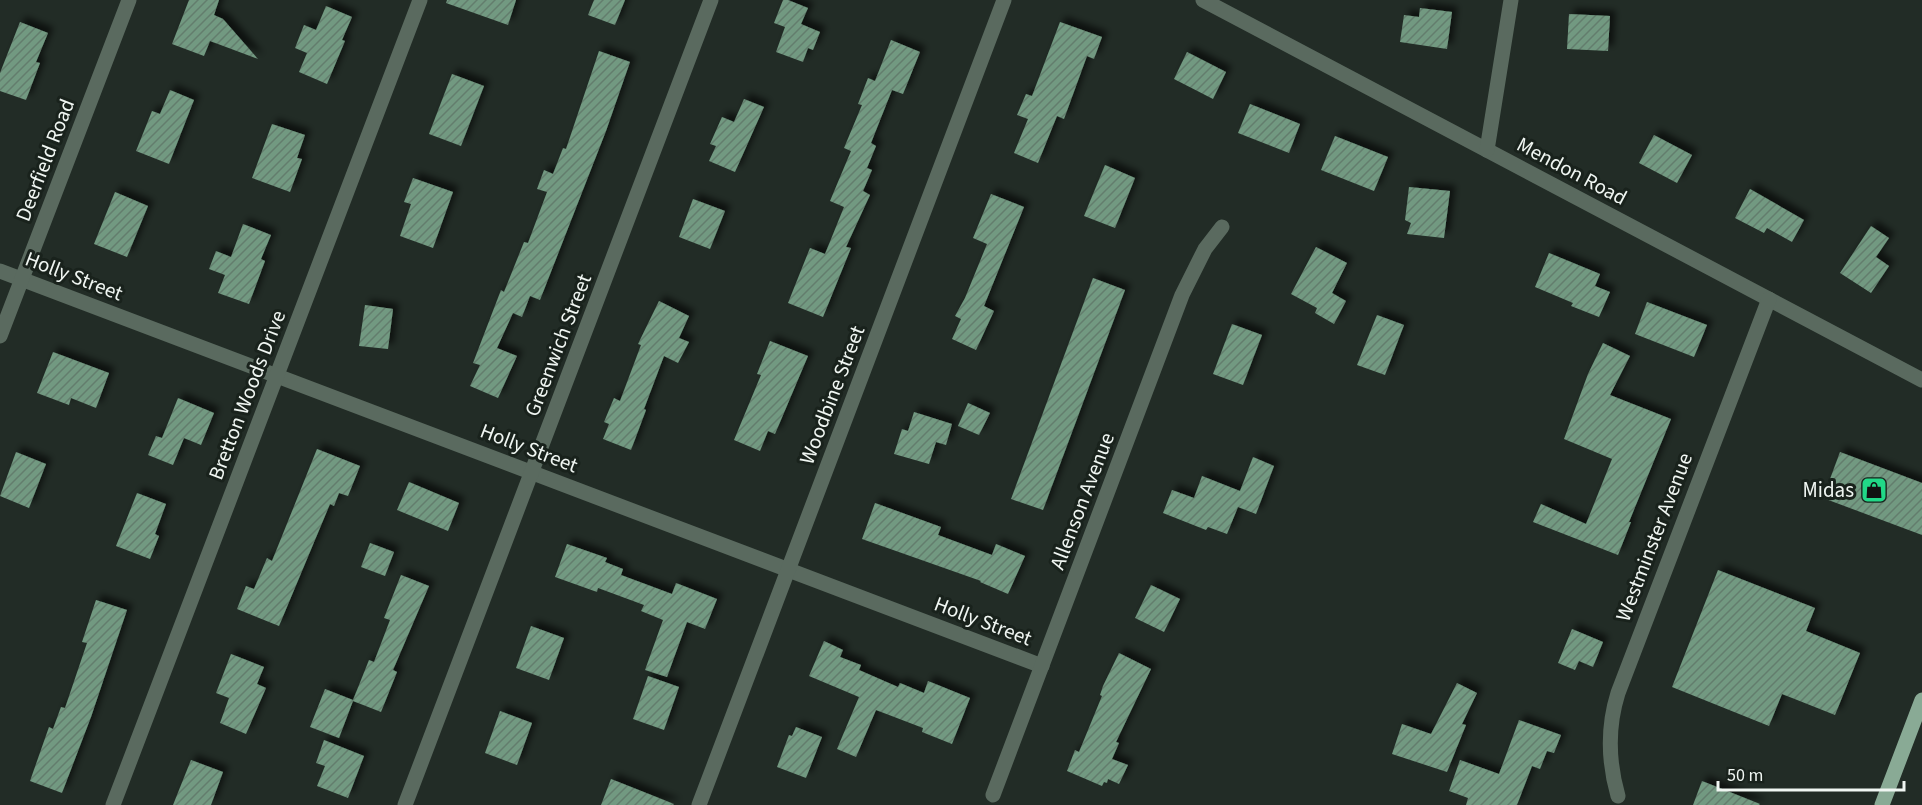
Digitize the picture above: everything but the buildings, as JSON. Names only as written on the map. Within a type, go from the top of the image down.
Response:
[{"type":"main road","points":[[1882,805],[1922,700]]},
{"type":"street","name":"Deerfield Road","points":[[0,336],[129,0]]},
{"type":"street","name":"Bretton Woods Drive","points":[[113,805],[420,0]]},
{"type":"street","name":"Greenwich Street","points":[[405,805],[711,0]]},
{"type":"street","name":"Woodbine Street","points":[[699,805],[1004,0]]},
{"type":"street","name":"Mendon Road","points":[[1203,0],[1922,380]]},
{"type":"street","points":[[1487,150],[1511,0]]},
{"type":"street","name":"Allenson Avenue","points":[[993,795],[1185,287],[1205,249],[1222,227]]},
{"type":"street","name":"Holly Street","points":[[0,271],[1042,666]]},
{"type":"street","name":"Westminster Avenue","points":[[1618,796],[1611,766],[1609,737],[1618,693],[1769,299]]},
{"type":"place","name":"Midas","points":[[1874,490]]}]
